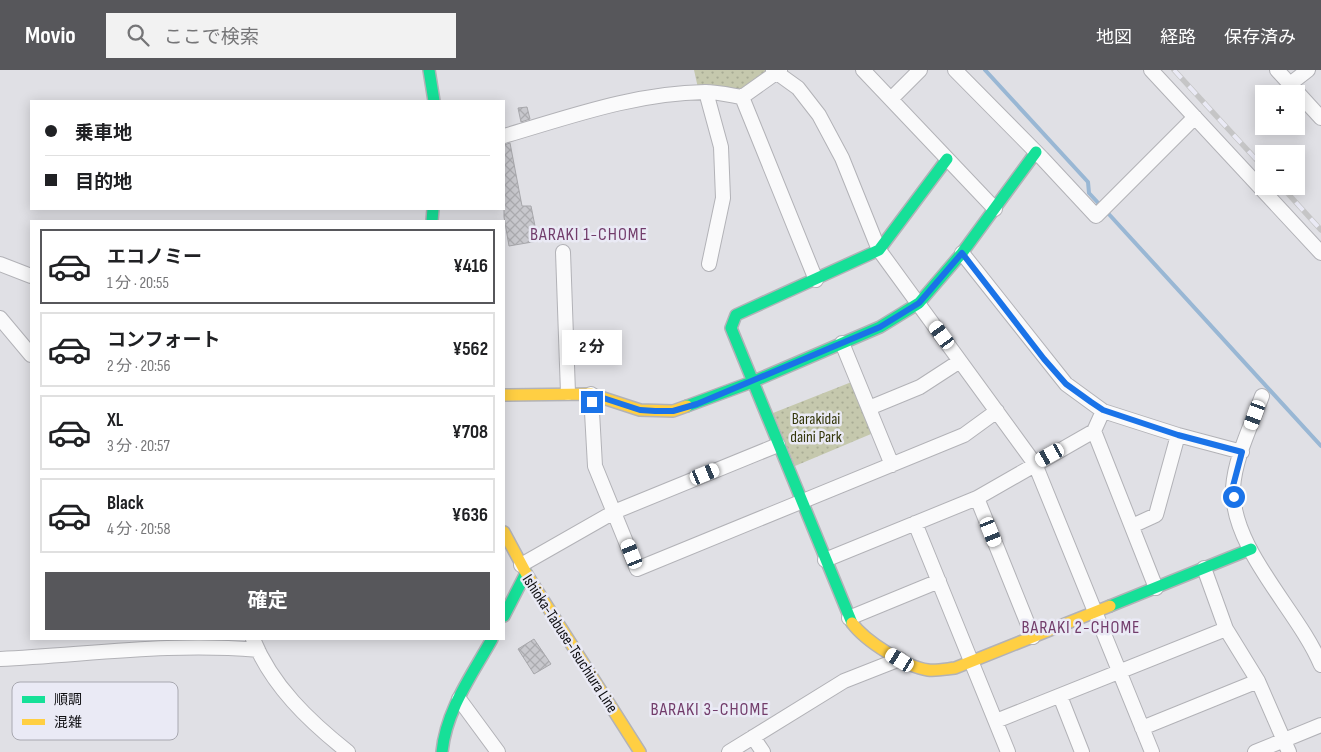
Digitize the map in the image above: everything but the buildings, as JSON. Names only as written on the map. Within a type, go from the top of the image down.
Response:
[{"type":"street","points":[[429,70],[434,100]]},
{"type":"street","points":[[863,70],[995,209]]},
{"type":"street","points":[[890,99],[920,70]]},
{"type":"street","points":[[955,70],[1096,216],[1195,117]]},
{"type":"street","points":[[1151,70],[1321,253]]},
{"type":"street","points":[[1277,70],[1321,118]]},
{"type":"street","points":[[1290,84],[1308,70]]},
{"type":"street","points":[[505,136],[615,104],[650,97],[706,92],[742,97],[777,71],[798,88],[819,115],[842,158],[879,250],[1035,464],[1152,752]]},
{"type":"street","points":[[706,92],[721,147],[723,198],[708,264]]},
{"type":"street","points":[[742,97],[816,280]]},
{"type":"street","points":[[505,395],[591,394],[640,410],[673,411],[752,382],[880,327],[919,303],[962,253],[1036,152]]},
{"type":"street","points":[[947,159],[879,250],[736,315],[731,328],[849,618],[857,630],[900,660],[929,670],[956,668],[1250,549]]},
{"type":"street","points":[[563,252],[568,393]]},
{"type":"street","points":[[962,253],[1066,384],[1103,410],[1178,435],[1242,452]]},
{"type":"street","points":[[0,264],[30,276]]},
{"type":"street","points":[[0,318],[30,354]]},
{"type":"street","points":[[842,343],[892,465]]},
{"type":"street","points":[[869,408],[920,387],[960,361]]},
{"type":"street","points":[[591,394],[595,466],[637,569],[964,435],[997,411]]},
{"type":"street","points":[[1262,396],[1242,452],[1233,486],[1234,508],[1250,549],[1321,665]]},
{"type":"street","points":[[825,560],[977,498],[1094,431],[1103,410]]},
{"type":"street","points":[[1094,431],[1156,588]]},
{"type":"street","points":[[1132,526],[1156,515],[1178,435]]},
{"type":"street","points":[[505,614],[524,569],[614,512],[778,445]]},
{"type":"street","points":[[977,498],[1033,637]]},
{"type":"street","points":[[915,523],[1008,752]]},
{"type":"street","name":"Ishioka-Tabuse-Tsuchiura Line","points":[[505,534],[524,569],[636,751]]},
{"type":"street","points":[[1204,568],[1226,629],[1258,681],[1286,746]]},
{"type":"street","points":[[849,618],[939,580]]},
{"type":"street","points":[[996,721],[1226,629]]},
{"type":"street","points":[[442,752],[443,735],[459,699],[491,640]]},
{"type":"street","points":[[0,659],[77,655],[108,650],[219,647],[255,644],[274,680],[322,731],[348,752]]},
{"type":"street","points":[[729,752],[844,681],[900,660]]},
{"type":"street","points":[[1142,728],[1258,681]]},
{"type":"street","points":[[1060,696],[1082,752]]},
{"type":"street","points":[[459,699],[498,752]]},
{"type":"street","points":[[1254,752],[1286,746],[1321,725]]},
{"type":"street","points":[[753,737],[763,752]]},
{"type":"green space","points":[[694,70],[765,70],[764,75],[741,92],[698,88]]},
{"type":"green space","name":"Barakidai daini Park","points":[[852,383],[871,434],[795,466],[773,413]]},
{"type":"waterway","points":[[985,70],[1088,182],[1089,193],[1101,206]]},
{"type":"waterway","points":[[1106,211],[1321,446]]},
{"type":"railway","points":[[1174,70],[1255,158]]},
{"type":"railway","points":[[1289,195],[1321,230]]},
{"type":"traffic: fast","points":[[429,70],[434,100]]},
{"type":"traffic: fast","points":[[687,406],[752,382],[880,327],[919,303],[962,253],[1036,152]]},
{"type":"traffic: fast","points":[[852,623],[731,328],[736,315],[879,250],[947,159]]},
{"type":"traffic: fast","points":[[432,220],[433,210]]},
{"type":"traffic: fast","points":[[1110,606],[1251,549]]},
{"type":"traffic: fast","points":[[505,614],[526,573]]},
{"type":"traffic: fast","points":[[442,752],[444,737],[454,707],[491,640]]},
{"type":"traffic: slow","points":[[505,395],[591,394],[640,410],[673,411],[687,406]]},
{"type":"traffic: slow","points":[[505,534],[526,573],[640,752]]},
{"type":"traffic: slow","points":[[852,623],[866,638],[898,659],[919,668],[938,670],[955,668],[1110,606]]},
{"type":"district","name":"BARAKI 1-CHOME","points":[[589,234]]},
{"type":"district","name":"BARAKI 2-CHOME","points":[[1081,627]]},
{"type":"district","name":"BARAKI 3-CHOME","points":[[710,709]]},
{"type":"route","points":[[592,402],[591,394],[640,410],[673,411],[697,404],[752,382],[880,327],[919,303],[962,253],[1044,359],[1066,384],[1091,402],[1103,410],[1178,435],[1242,452],[1233,486],[1234,497]]}]
